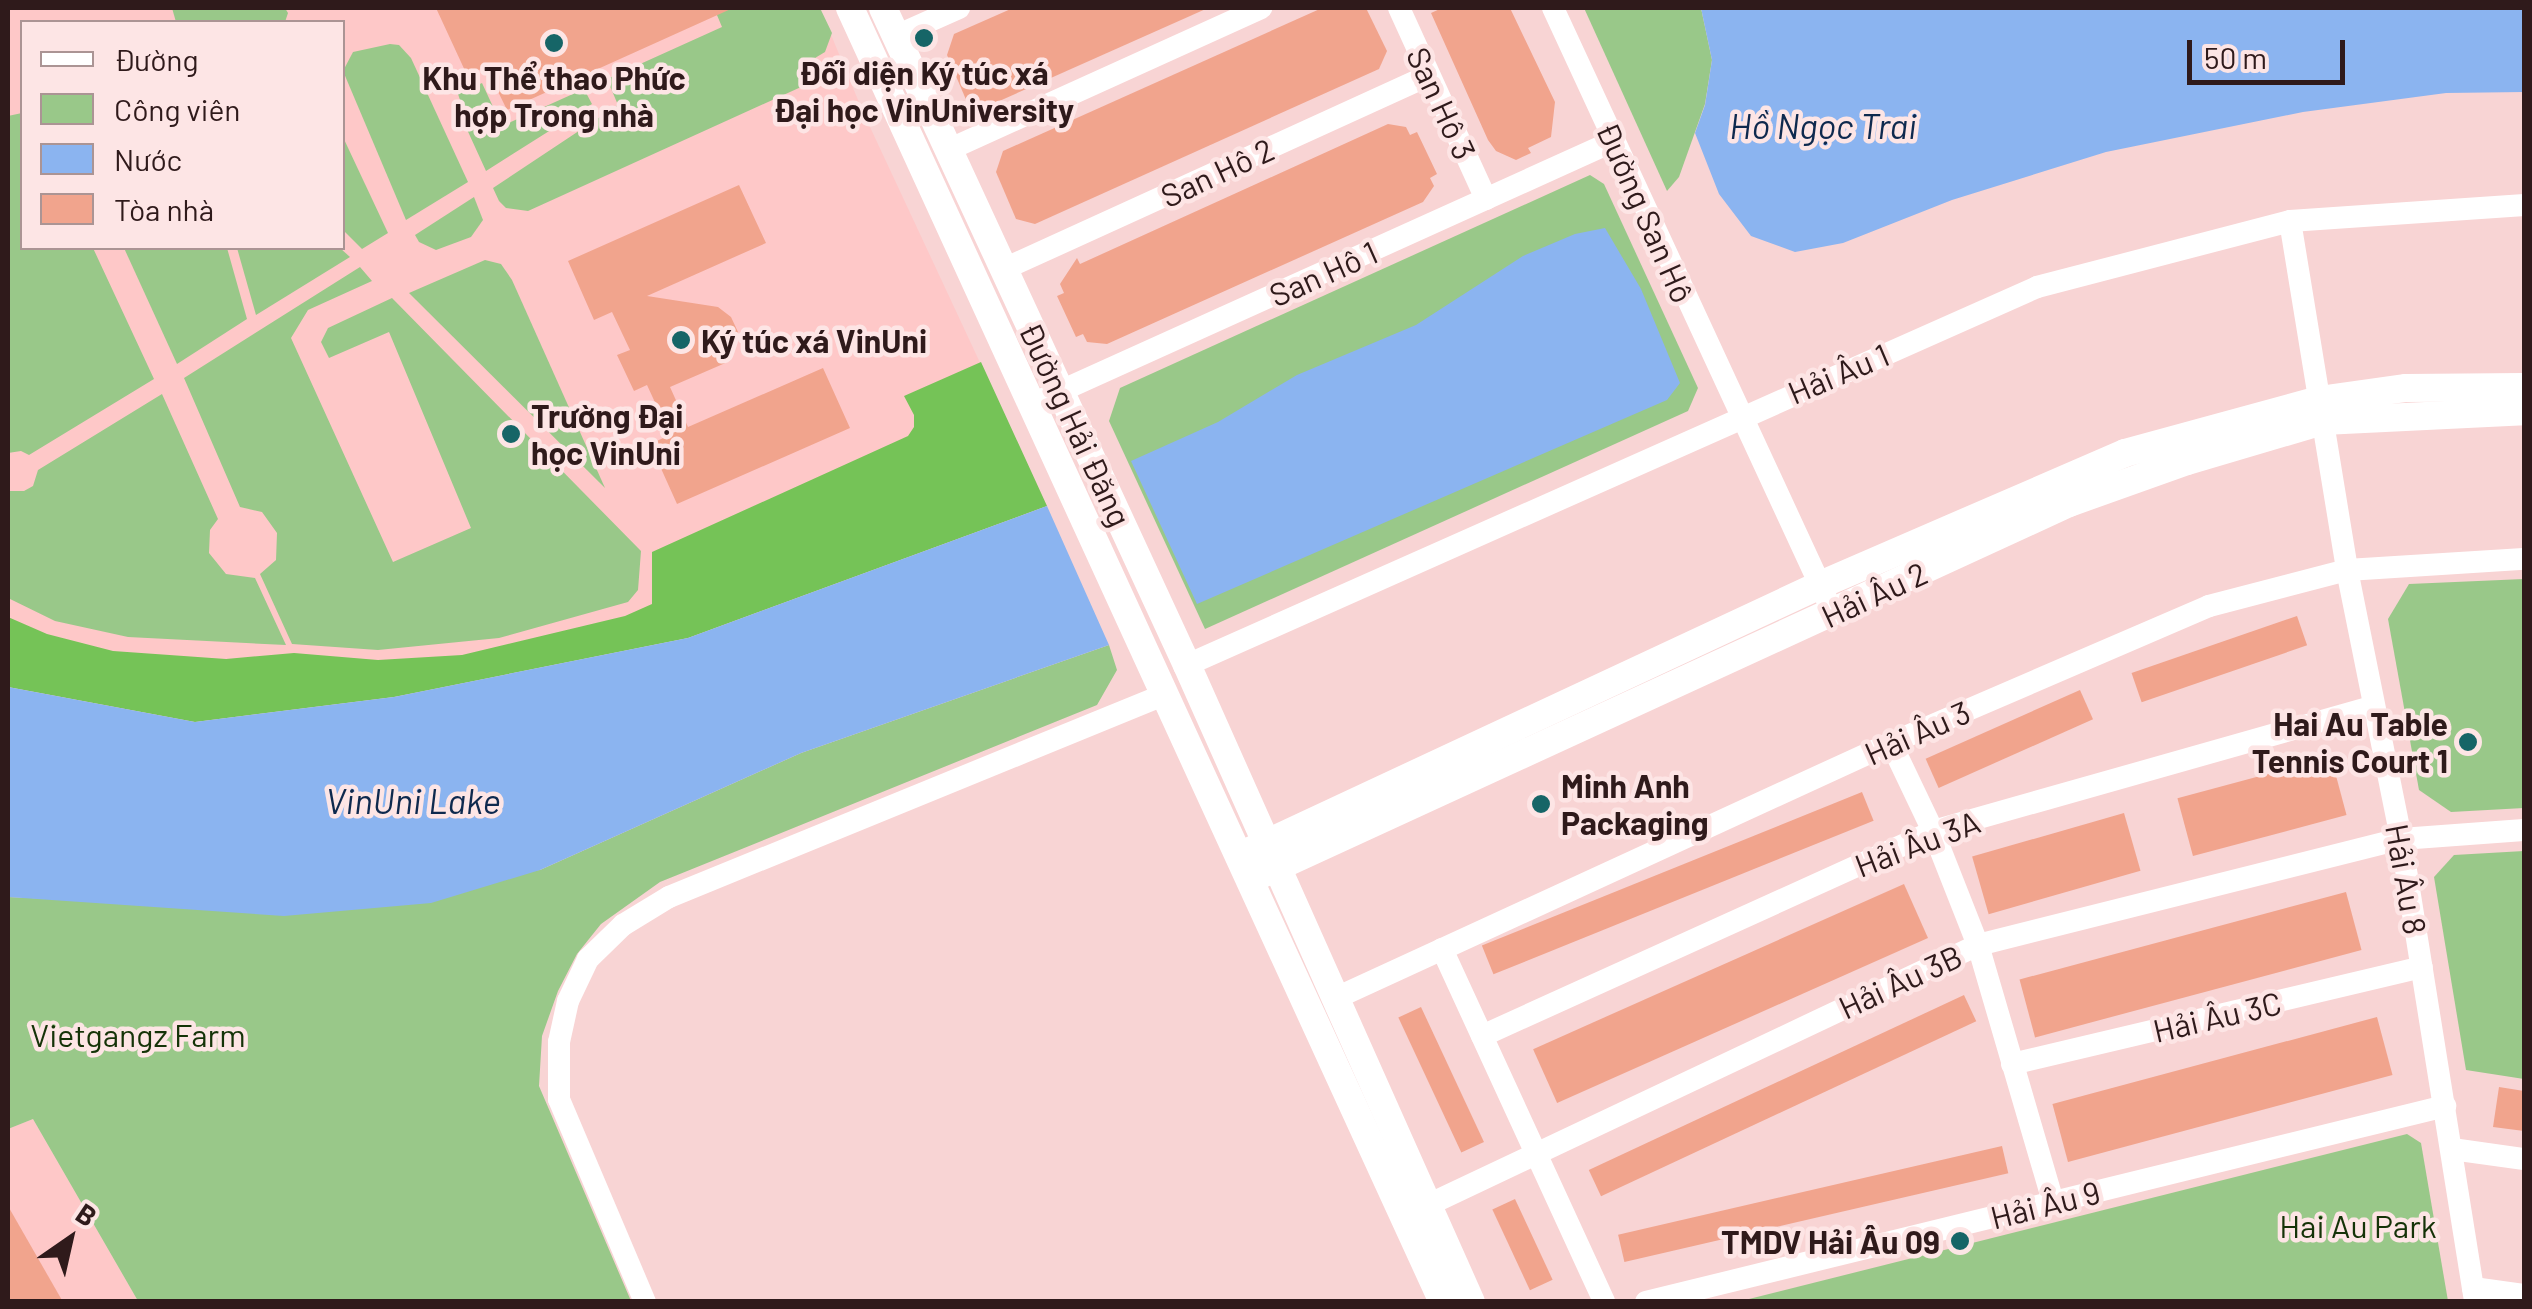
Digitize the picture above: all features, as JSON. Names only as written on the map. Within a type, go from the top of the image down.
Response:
[{"type":"street","name":"Đường Hải Đăng","points":[[850,8],[1166,694],[1258,861]]},
{"type":"street","name":"Đường Hải Đăng","points":[[883,8],[1187,665],[1258,861]]},
{"type":"street","points":[[896,36],[958,8]]},
{"type":"street","points":[[948,150],[1262,8]]},
{"type":"street","name":"San Hô 3","points":[[1399,8],[1486,199]]},
{"type":"street","name":"Đường San Hô","points":[[1553,8],[1833,613]]},
{"type":"street","name":"San Hô 2","points":[[1004,269],[1429,76]]},
{"type":"street","name":"San Hô 1","points":[[1032,404],[1614,141]]},
{"type":"street","name":"Hải Âu 1","points":[[1187,665],[1739,416],[2037,287],[2290,222],[2524,205]]},
{"type":"street","name":"Hải Âu 8","points":[[2290,222],[2347,570],[2401,839],[2474,1295]]},
{"type":"street","name":"Hải Âu 2","points":[[1258,861],[1820,585],[2125,453],[2406,388],[2524,387]]},
{"type":"street","name":"Hải Âu 2","points":[[1258,861],[1833,613],[2069,503],[2321,410],[2524,412]]},
{"type":"street","name":"Hải Âu 3","points":[[1336,998],[1891,742],[2208,606],[2347,570],[2524,559]]},
{"type":"street","points":[[645,1302],[558,1099],[559,1042],[568,1000],[588,959],[623,925],[669,897],[1166,694]]},
{"type":"street","name":"Hải Âu 3A","points":[[1482,1036],[1933,831],[2374,706]]},
{"type":"street","points":[[1891,742],[1933,831],[1978,944],[2053,1202]]},
{"type":"street","name":"Hải Âu 3B","points":[[1428,1204],[1978,944],[2401,839],[2524,830]]},
{"type":"street","points":[[1258,861],[1336,998],[1471,1302]]},
{"type":"street","points":[[1258,861],[1443,1302]]},
{"type":"street","points":[[1442,949],[1604,1302]]},
{"type":"street","name":"Hải Âu 3C","points":[[2012,1064],[2422,967]]},
{"type":"street","name":"Hải Âu 9","points":[[1646,1302],[2445,1106]]},
{"type":"street","points":[[2452,1149],[2524,1159]]},
{"type":"street","points":[[2474,1295],[2524,1294]]},
{"type":"shaded area","name":"Trường Đại học VinUni","points":[[8,8],[820,8],[863,112],[1047,506],[688,638],[195,722],[8,687]]},
{"type":"shaded area","points":[[33,1119],[138,1301],[8,1302],[8,1129]]},
{"type":"green space","points":[[172,8],[285,8],[288,13],[286,20],[175,20]]},
{"type":"green space","points":[[714,8],[820,8],[832,33],[825,52],[805,64],[812,82],[528,211],[506,208],[499,201],[493,188],[618,105],[607,79],[722,27]]},
{"type":"green space","points":[[1584,8],[1701,8],[1712,60],[1705,104],[1679,177],[1667,191]]},
{"type":"green space","points":[[390,44],[399,45],[411,58],[468,182],[406,220],[345,76],[353,52]]},
{"type":"green space","points":[[482,83],[502,126],[584,89],[592,104],[486,171],[459,112],[463,109],[458,94]]},
{"type":"green space","points":[[20,113],[20,250],[94,250],[154,379],[29,455],[21,451],[8,453],[8,116]]},
{"type":"green space","points":[[345,141],[388,233],[362,249],[345,232]]},
{"type":"green space","points":[[1590,175],[1604,184],[1698,388],[1688,411],[1205,629],[1109,421],[1120,388]]},
{"type":"green space","points":[[474,197],[483,220],[471,237],[436,250],[419,242],[415,235]]},
{"type":"green space","points":[[125,250],[228,250],[247,319],[177,364]]},
{"type":"green space","points":[[238,250],[342,250],[350,257],[256,315]]},
{"type":"green space","points":[[485,260],[501,264],[512,280],[605,488],[409,293]]},
{"type":"green space","points":[[360,267],[372,281],[308,310],[291,338],[393,562],[471,528],[389,332],[329,358],[321,342],[328,328],[392,298],[641,551],[638,590],[628,602],[499,638],[378,650],[292,644],[260,574],[276,560],[277,533],[262,512],[240,507],[184,378]]},
{"type":"green space","points":[[981,362],[1047,506],[688,638],[394,697],[195,722],[8,687],[8,617],[47,634],[113,651],[226,659],[294,653],[378,660],[462,655],[625,616],[652,604],[652,552],[908,436],[914,427],[914,415],[904,396]]},
{"type":"green space","points":[[162,394],[218,519],[210,530],[209,553],[226,574],[255,578],[286,645],[128,637],[55,621],[8,598],[8,491],[24,491],[33,486],[38,470]]},
{"type":"green space","points":[[2524,579],[2524,808],[2451,812],[2419,790],[2388,619],[2409,584]]},
{"type":"green space","name":"Vietgangz Farm","points":[[1109,645],[1117,670],[1097,705],[660,882],[601,924],[577,954],[542,1036],[539,1086],[631,1301],[138,1301],[33,1119],[8,1129],[8,897],[100,901],[540,870],[801,753]]},
{"type":"green space","points":[[2524,851],[2524,1079],[2466,1070],[2434,877],[2454,855]]},
{"type":"green space","name":"Hai Au Park","points":[[2407,1134],[2421,1143],[2448,1301],[1741,1301]]},
{"type":"water","name":"Hồ Ngọc Trai","points":[[1701,8],[2524,8],[2524,92],[2446,93],[2303,112],[2106,152],[1952,200],[1843,243],[1795,252],[1751,236],[1719,194],[1695,133],[1705,105],[1712,60]]},
{"type":"water","points":[[1605,228],[1641,289],[1680,383],[1667,400],[1197,604],[1131,461],[1218,422],[1297,375],[1416,325],[1523,256],[1575,234]]},
{"type":"water","name":"VinUni Lake","points":[[1047,506],[1109,645],[801,753],[540,870],[431,903],[284,916],[8,897],[8,687],[195,722],[394,697],[688,638]]},
{"type":"building","name":"Khu Thể thao Phức hợp Trong nhà","points":[[436,8],[733,8],[507,110],[486,67],[467,75]]},
{"type":"building","points":[[1013,8],[1208,8],[986,107],[967,102],[947,55],[954,34]]},
{"type":"building","points":[[1322,8],[1366,8],[1387,51],[1379,69],[1035,224],[1016,219],[996,172],[1003,151]]},
{"type":"building","points":[[1442,8],[1510,8],[1555,102],[1551,137],[1528,148],[1531,153],[1516,160],[1496,151],[1488,140],[1431,13]]},
{"type":"building","points":[[1388,124],[1406,127],[1410,135],[1417,132],[1437,174],[1430,178],[1434,186],[1423,202],[1107,344],[1087,342],[1083,334],[1076,337],[1057,296],[1064,293],[1060,284],[1077,258],[1080,264]]},
{"type":"building","name":"Ký túc xá VinUni","points":[[739,185],[766,243],[647,296],[718,307],[731,317],[738,332],[730,361],[670,387],[688,427],[823,368],[850,428],[677,504],[650,444],[670,435],[647,385],[634,391],[617,355],[630,350],[612,312],[594,320],[568,261]]},
{"type":"building","points":[[2297,616],[2307,645],[2142,702],[2132,673]]},
{"type":"building","points":[[2080,690],[2093,719],[1939,788],[1926,759]]},
{"type":"building","points":[[2331,757],[2347,815],[2193,856],[2177,798]]},
{"type":"building","points":[[1862,792],[1874,821],[1493,974],[1482,946]]},
{"type":"building","points":[[2124,813],[2141,871],[1989,914],[1972,857]]},
{"type":"building","points":[[1904,884],[1928,938],[1557,1103],[1533,1049]]},
{"type":"building","points":[[2346,892],[2362,950],[2035,1037],[2020,979]]},
{"type":"building","points":[[1964,995],[1976,1021],[1601,1196],[1589,1170]]},
{"type":"building","points":[[1421,1007],[1484,1142],[1461,1153],[1398,1018]]},
{"type":"building","points":[[2377,1017],[2393,1075],[2068,1162],[2052,1104]]},
{"type":"building","points":[[2499,1087],[2524,1091],[2524,1131],[2493,1127]]},
{"type":"building","points":[[2002,1146],[2008,1173],[1624,1262],[1618,1235]]},
{"type":"building","points":[[1515,1199],[1553,1280],[1530,1290],[1492,1210]]},
{"type":"building","points":[[8,1206],[63,1302],[8,1302]]},
{"type":"place","name":"Đối diện Ký túc xá Đại học VinUniversity","points":[[924,38]]},
{"type":"place","name":"Khu Thể thao Phức hợp Trong nhà","points":[[554,43]]},
{"type":"place","name":"Ký túc xá VinUni","points":[[681,340]]},
{"type":"place","name":"Trường Đại học VinUni","points":[[511,434]]},
{"type":"place","name":"Hai Au Table Tennis Court 1","points":[[2468,742]]},
{"type":"place","name":"Minh Anh Packaging","points":[[1541,804]]},
{"type":"place","name":"TMDV Hải Âu 09","points":[[1960,1241]]}]
